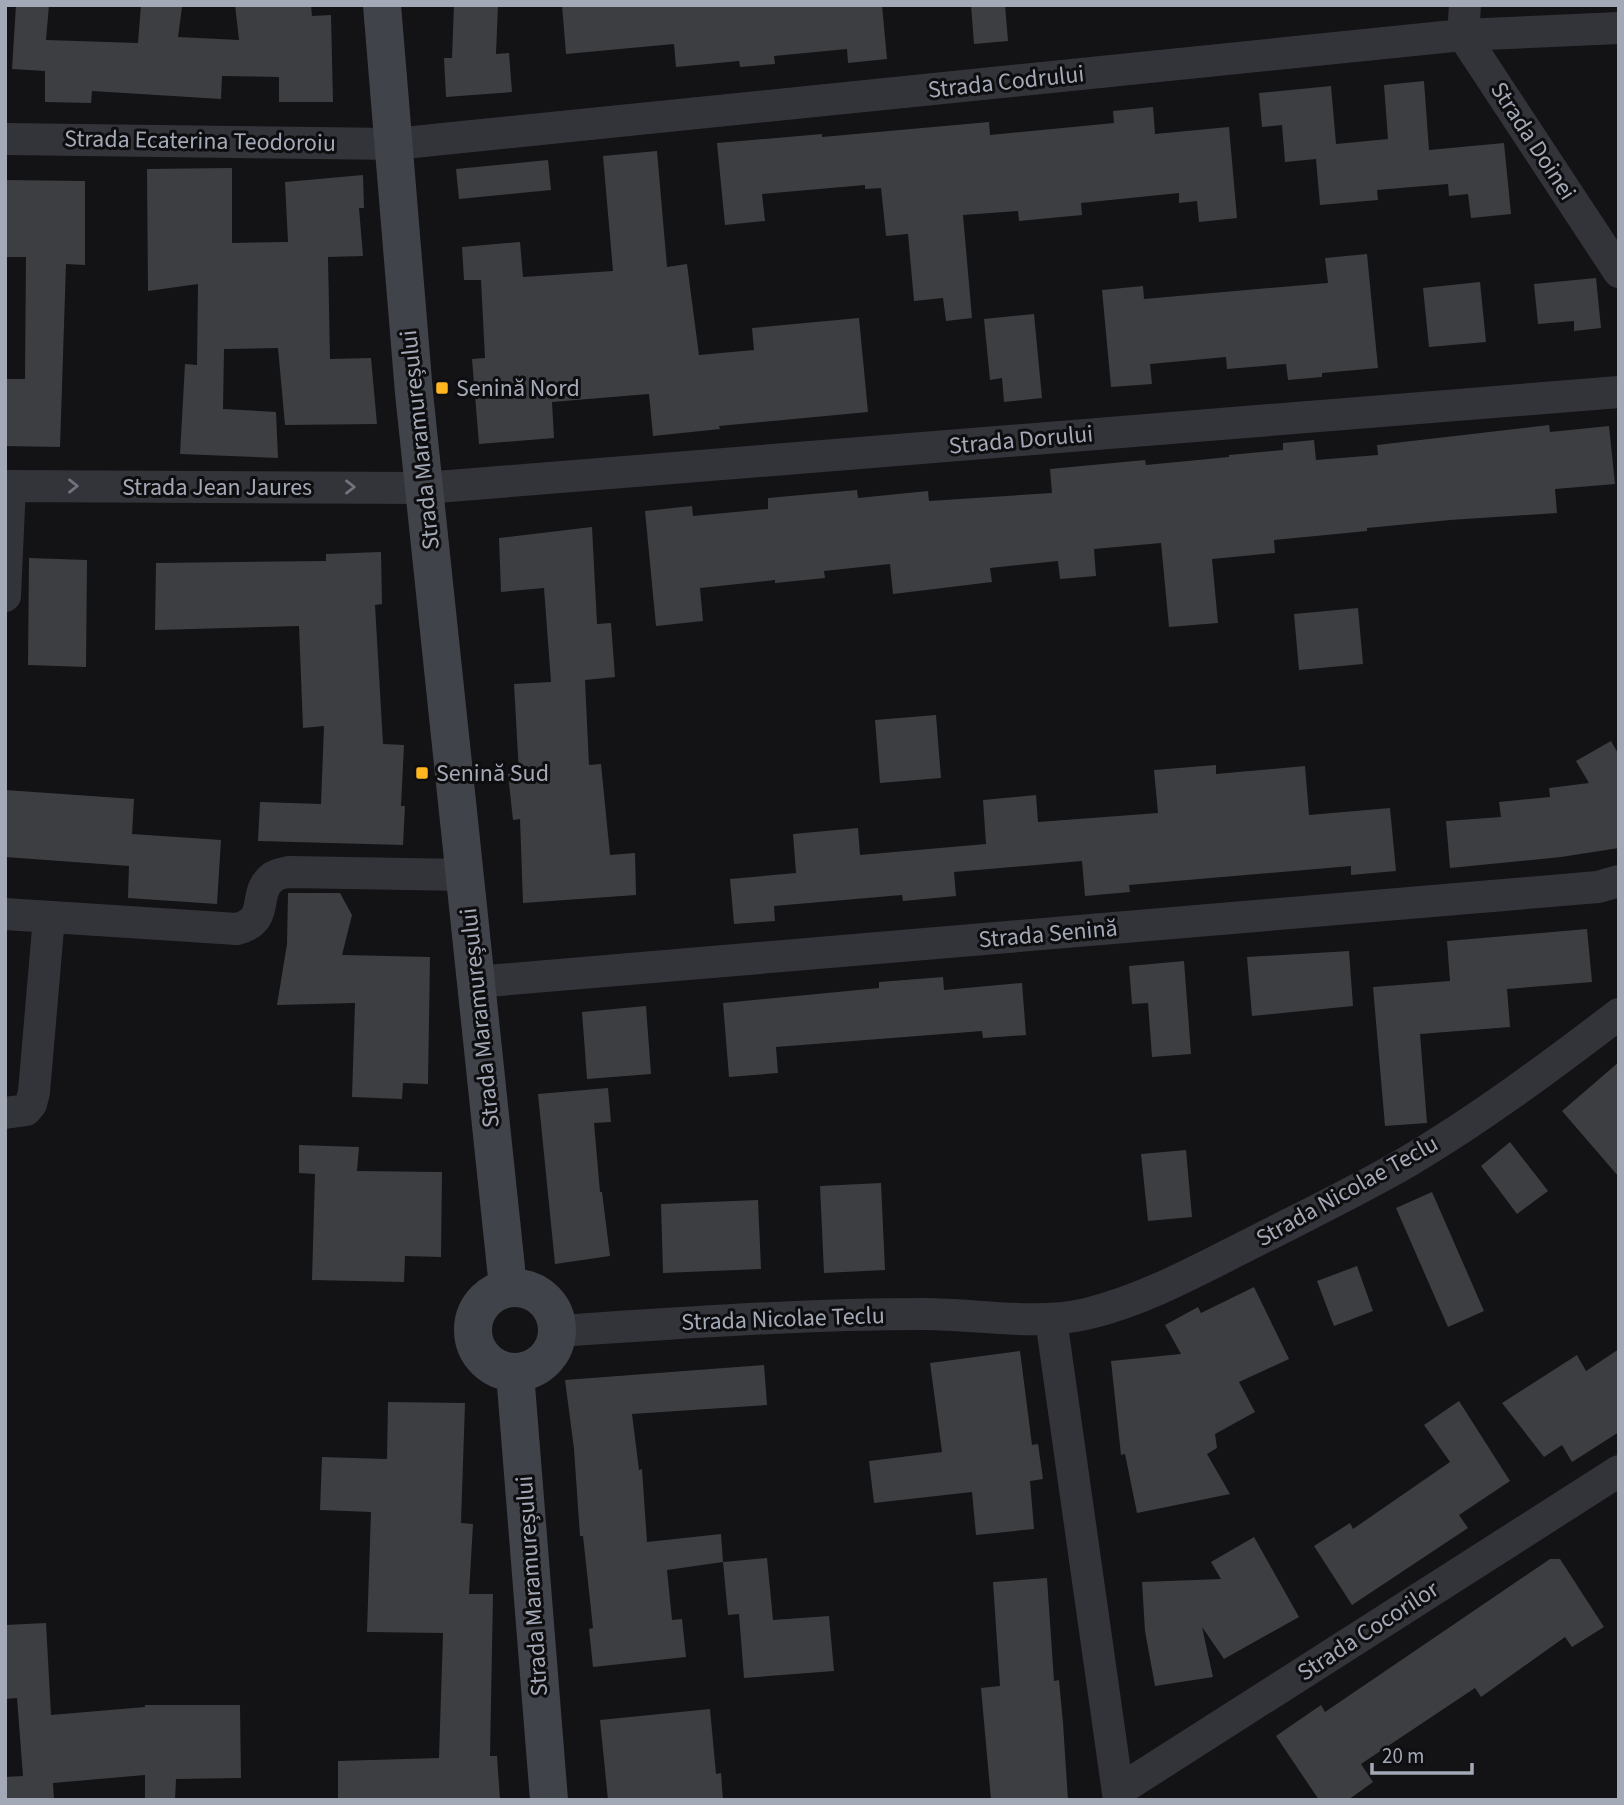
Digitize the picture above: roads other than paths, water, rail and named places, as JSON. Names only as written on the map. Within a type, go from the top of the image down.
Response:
[{"type":"main road","name":"Strada Maramureșului","points":[[382,5],[413,380],[508,1287]]},
{"type":"main road","points":[[508,1287],[522,1287],[536,1292],[547,1301],[555,1313],[558,1331],[551,1354],[541,1364],[515,1373],[502,1371],[489,1364],[474,1341],[473,1329],[476,1313],[484,1301],[495,1292],[508,1287]]},
{"type":"main road","name":"Strada Maramureșului","points":[[515,1373],[549,1800]]},
{"type":"street","name":"Strada Codrului","points":[[394,144],[1464,20],[1619,28]]},
{"type":"street","name":"Strada Doinei","points":[[1464,20],[1619,272]]},
{"type":"street","name":"Strada Ecaterina Teodoroiu","points":[[5,139],[394,144]]},
{"type":"street","name":"Strada Dorului","points":[[424,488],[1619,392]]},
{"type":"street","name":"Strada Jean Jaures","points":[[5,596],[8,486],[424,488]]},
{"type":"street","name":"Strada Maramureșului","points":[[5,914],[237,929],[250,926],[258,917],[265,886],[274,877],[289,872],[465,874]]},
{"type":"street","name":"Strada Senină","points":[[476,982],[1598,887],[1619,881]]},
{"type":"street","points":[[5,1113],[26,1110],[31,1104],[34,1091],[49,917]]},
{"type":"street","name":"Strada Nicolae Teclu","points":[[558,1331],[819,1316],[927,1314],[1051,1319],[1085,1314],[1134,1298],[1204,1267],[1370,1183],[1484,1112],[1619,1014]]},
{"type":"street","points":[[1051,1319],[1119,1795]]},
{"type":"street","name":"Strada Cocorilor","points":[[1119,1795],[1619,1471]]},
{"type":"place","name":"Senină Nord","points":[[442,388]]},
{"type":"place","name":"Senină Sud","points":[[422,773]]}]
